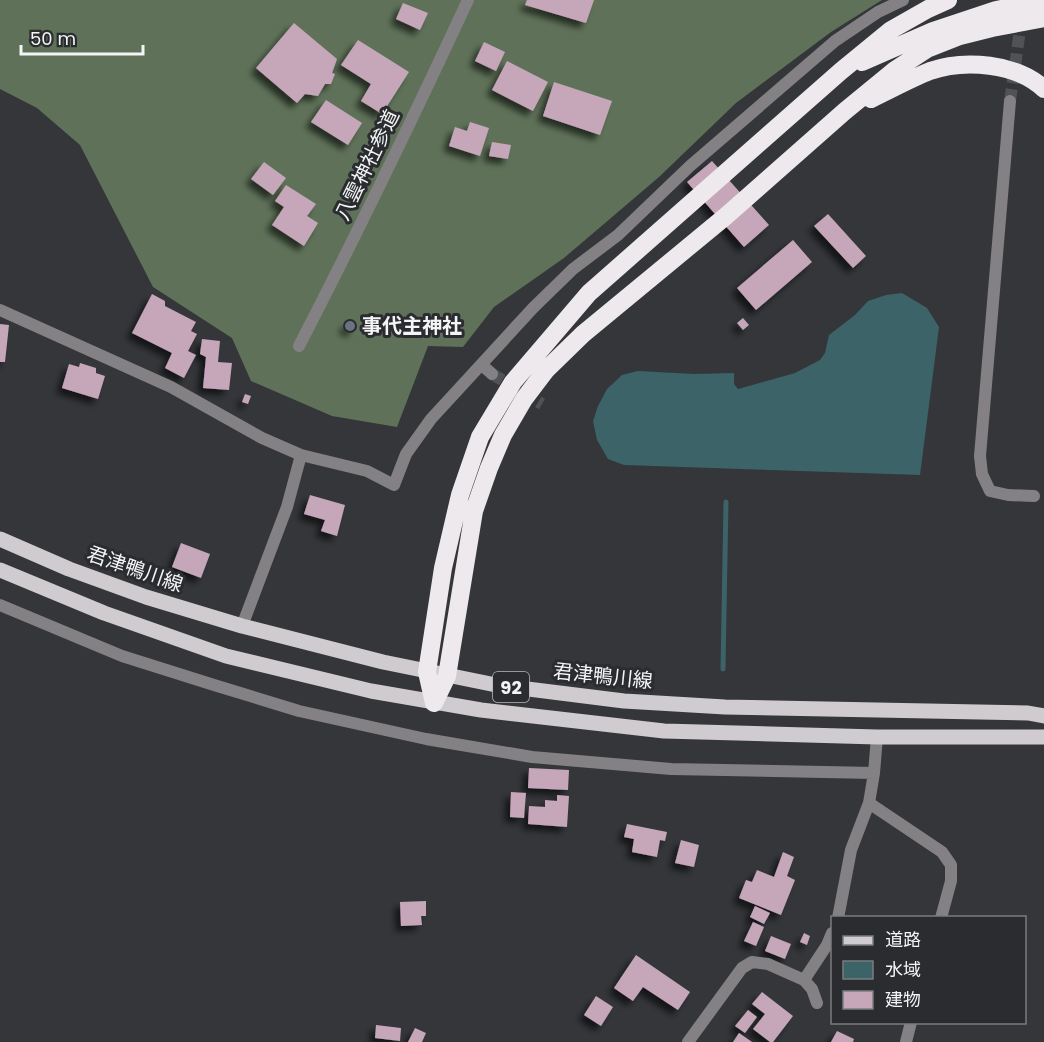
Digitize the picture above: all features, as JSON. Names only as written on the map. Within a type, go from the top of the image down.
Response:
[{"type":"highway","points":[[434,703],[428,672],[442,568],[460,495],[480,437],[513,382],[589,293],[841,71],[891,30],[948,0]]},
{"type":"highway","points":[[841,71],[933,31],[996,10],[1044,1]]},
{"type":"highway","points":[[434,703],[447,676],[474,511],[503,435],[524,399],[546,370],[583,334],[726,216],[844,111],[895,70],[927,50],[960,36],[992,27],[1044,18]]},
{"type":"highway","points":[[844,111],[931,71],[965,64],[997,66],[1020,73],[1044,89]]},
{"type":"main road","name":"君津鴨川線","points":[[0,539],[69,569],[146,597],[242,626],[383,663],[496,686],[624,701],[725,707],[1028,713],[1044,716]]},
{"type":"main road","name":"92","points":[[0,570],[104,614],[226,656],[371,691],[434,703],[664,731],[877,737],[1044,737]]},
{"type":"street","name":"八雲神社参道","points":[[298,346],[333,280],[468,0]]},
{"type":"street","points":[[0,310],[171,387],[262,438],[301,455],[367,471],[394,485],[406,454],[431,419],[487,369],[533,308],[573,270],[618,235],[690,166],[835,41],[878,12],[903,0]]},
{"type":"street","points":[[1010,101],[980,456],[982,474],[990,491],[1008,495],[1034,496]]},
{"type":"street","points":[[242,626],[287,507],[301,455]]},
{"type":"street","points":[[0,605],[122,656],[214,685],[299,711],[426,739],[532,757],[671,769],[874,773]]},
{"type":"street","points":[[838,916],[850,849],[869,804],[877,737]]},
{"type":"street","points":[[869,804],[942,852],[951,865],[951,881],[942,916]]},
{"type":"street","points":[[804,980],[831,935]]},
{"type":"street","points":[[688,1042],[742,968],[752,962],[768,964],[804,980],[812,989],[817,1003]]},
{"type":"street","points":[[906,1042],[911,1024]]},
{"type":"green space","points":[[0,0],[882,0],[831,32],[736,103],[659,177],[564,258],[494,307],[463,347],[428,346],[397,427],[332,416],[251,381],[232,338],[153,287],[80,145],[37,108],[0,89]]},
{"type":"water","points":[[902,293],[927,308],[939,327],[920,475],[624,465],[608,459],[597,440],[593,421],[598,406],[607,389],[622,375],[638,371],[694,374],[734,373],[734,384],[738,389],[795,373],[820,360],[825,353],[829,335],[855,315],[868,301]]},
{"type":"building","points":[[527,0],[594,0],[586,23],[525,5]]},
{"type":"building","points":[[403,3],[428,13],[420,30],[396,19]]},
{"type":"building","points":[[294,23],[337,59],[331,84],[325,84],[318,96],[305,94],[297,103],[256,68]]},
{"type":"building","points":[[358,40],[409,72],[382,114],[361,101],[371,84],[341,65]]},
{"type":"building","points":[[484,42],[505,52],[496,71],[475,61]]},
{"type":"building","points":[[507,61],[548,82],[533,111],[492,90]]},
{"type":"building","points":[[554,82],[612,101],[600,135],[543,116]]},
{"type":"building","points":[[326,100],[362,123],[348,145],[311,122]]},
{"type":"building","points":[[470,122],[489,128],[480,156],[449,146],[455,127],[467,131]]},
{"type":"building","points":[[492,142],[511,145],[508,159],[489,156]]},
{"type":"building","points":[[712,161],[769,225],[744,247],[687,182]]},
{"type":"building","points":[[264,162],[286,178],[273,195],[251,179]]},
{"type":"building","points":[[286,185],[316,204],[307,216],[318,223],[304,246],[272,225],[284,207],[275,201]]},
{"type":"building","points":[[828,214],[866,256],[853,268],[814,226]]},
{"type":"building","points":[[793,240],[812,262],[756,310],[737,288]]},
{"type":"building","points":[[152,294],[165,301],[165,306],[196,322],[191,331],[197,334],[188,351],[196,355],[184,378],[165,368],[172,353],[132,333]]},
{"type":"building","points":[[743,318],[749,325],[743,330],[737,323]]},
{"type":"building","name":"事代主神社","points":[[348,321],[356,325],[352,332],[344,328]]},
{"type":"building","points":[[0,324],[9,325],[5,362],[0,362]]},
{"type":"building","points":[[202,339],[220,341],[218,362],[232,363],[229,390],[203,388],[206,357],[200,354]]},
{"type":"building","points":[[80,363],[96,368],[96,373],[105,376],[98,399],[62,388],[69,364],[79,367]]},
{"type":"building","points":[[245,394],[251,396],[248,404],[242,402]]},
{"type":"building","points":[[310,495],[345,505],[337,536],[321,531],[325,520],[304,514]]},
{"type":"building","points":[[181,543],[210,554],[201,578],[172,567]]},
{"type":"building","points":[[529,768],[569,770],[568,790],[528,788]]},
{"type":"building","points":[[511,792],[526,793],[524,818],[510,817]]},
{"type":"building","points":[[557,795],[569,796],[567,827],[528,824],[529,806],[545,807],[545,800],[557,801]]},
{"type":"building","points":[[627,824],[667,832],[665,841],[660,840],[657,857],[632,852],[634,839],[624,837]]},
{"type":"building","points":[[681,840],[699,845],[694,867],[675,863]]},
{"type":"building","points":[[783,852],[794,857],[787,876],[795,880],[781,915],[739,898],[746,880],[752,882],[757,870],[774,877]]},
{"type":"building","points":[[426,901],[426,916],[421,916],[422,925],[401,926],[400,902]]},
{"type":"building","points":[[755,906],[770,913],[764,924],[750,917]]},
{"type":"building","points":[[753,922],[764,927],[756,946],[744,941]]},
{"type":"building","points":[[804,933],[810,936],[807,945],[800,942]]},
{"type":"building","points":[[771,936],[791,944],[785,959],[765,951]]},
{"type":"building","points":[[636,955],[690,992],[678,1010],[643,987],[633,1001],[614,988]]},
{"type":"building","points":[[762,992],[793,1016],[773,1042],[753,1029],[765,1014],[752,1004]]},
{"type":"building","points":[[596,996],[613,1007],[601,1026],[584,1015]]},
{"type":"building","points":[[748,1010],[757,1017],[745,1033],[735,1026]]},
{"type":"building","points":[[376,1025],[401,1028],[400,1041],[375,1038]]},
{"type":"building","points":[[415,1028],[426,1033],[422,1042],[408,1042]]},
{"type":"building","points":[[837,1031],[854,1039],[853,1042],[831,1042]]},
{"type":"building","points":[[739,1033],[752,1042],[733,1042]]},
{"type":"waterway","points":[[723,669],[726,502]]},
{"type":"tunnel","points":[[1010,101],[1022,16]]},
{"type":"tunnel","points":[[492,374],[542,404]]},
{"type":"place","name":"事代主神社","points":[[350,326]]}]
